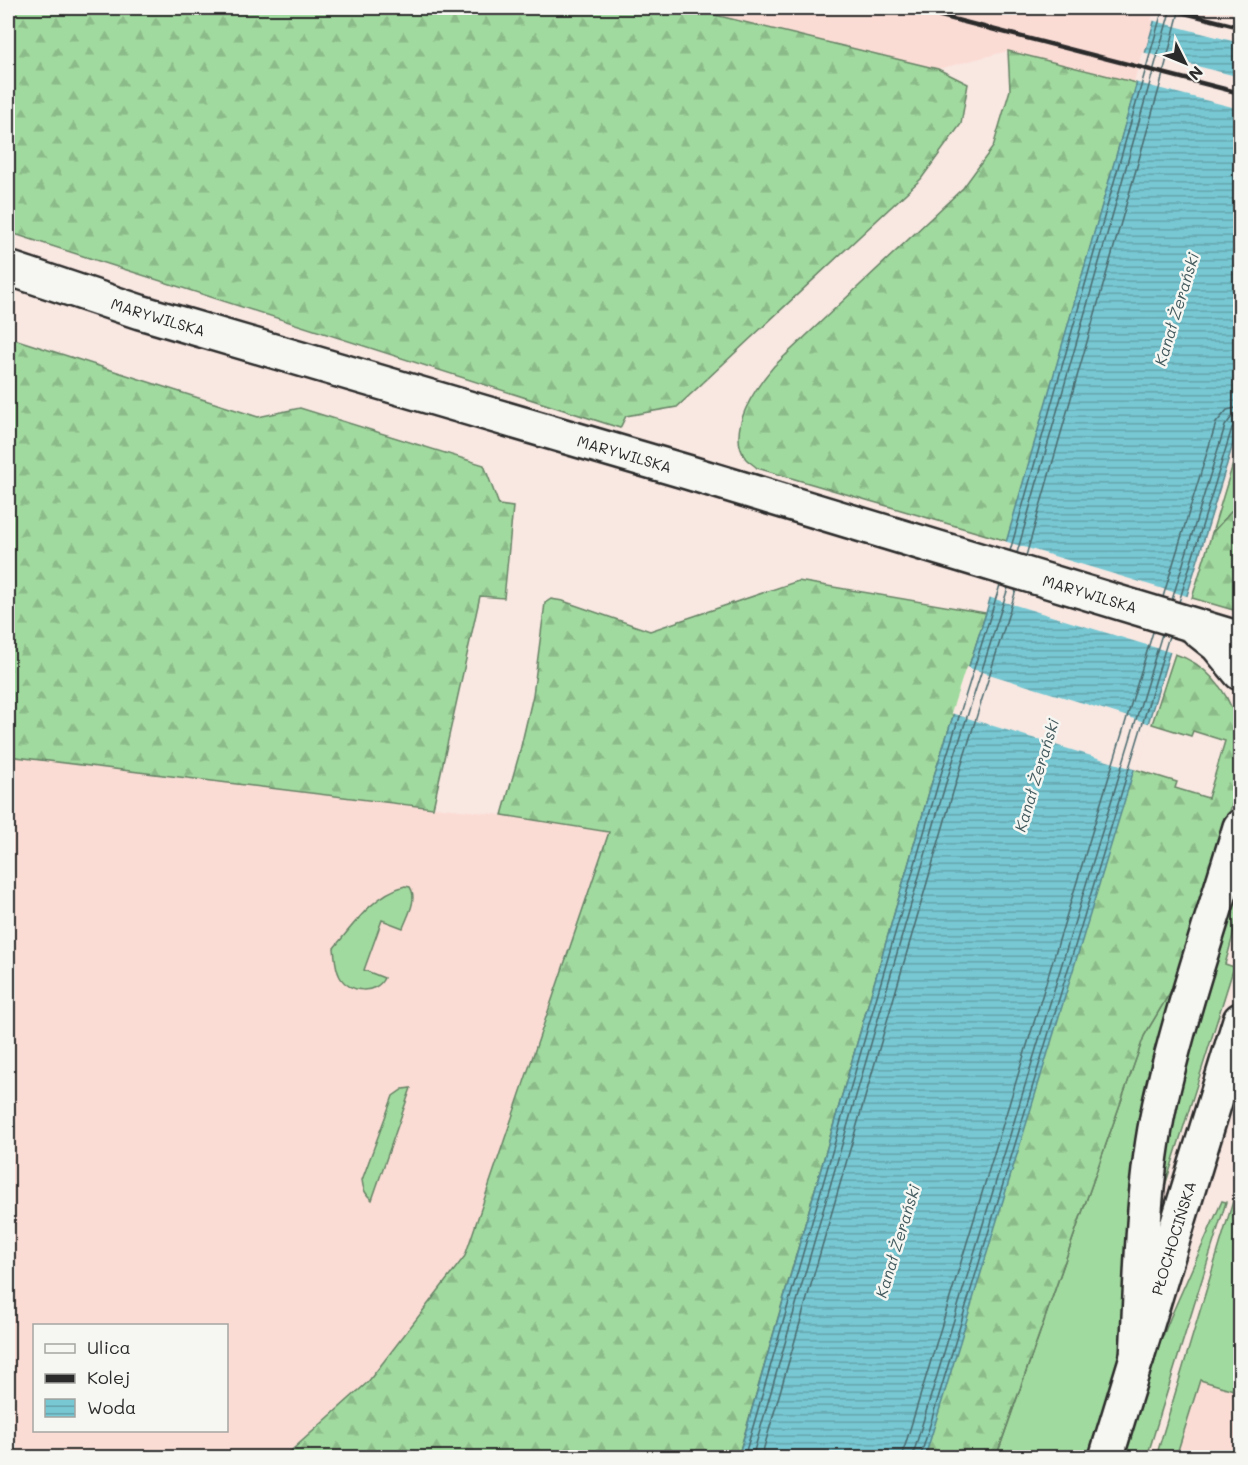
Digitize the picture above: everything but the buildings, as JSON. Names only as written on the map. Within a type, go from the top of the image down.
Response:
[{"type":"main road","name":"MARYWILSKA","points":[[8,268],[151,315],[882,530],[1240,639]]},
{"type":"main road","points":[[1189,623],[1217,645],[1240,673]]},
{"type":"main road","points":[[1137,1357],[1143,1239],[1151,1154],[1162,1094],[1240,827]]},
{"type":"main road","name":"PŁOCHOCIŃSKA","points":[[1106,1458],[1240,1020]]},
{"type":"shaded area","points":[[686,8],[1158,8],[1137,83],[1008,51],[938,69]]},
{"type":"shaded area","points":[[8,756],[502,815],[610,832],[465,1256],[368,1382],[283,1457],[8,1458]]},
{"type":"shaded area","points":[[1200,1380],[1240,1392],[1240,1457],[1176,1458]]},
{"type":"green space","points":[[8,8],[686,8],[938,69],[968,84],[961,124],[921,179],[677,407],[626,416],[620,428],[8,232]]},
{"type":"green space","points":[[1008,51],[1137,83],[1007,541],[757,468],[746,459],[740,448],[739,435],[745,410],[759,385],[774,366],[963,188],[993,147],[1010,90]]},
{"type":"green space","points":[[8,337],[258,417],[300,408],[484,465],[499,505],[513,507],[504,598],[480,596],[433,808],[8,756]]},
{"type":"green space","points":[[1240,441],[1240,502],[1212,533]]},
{"type":"green space","points":[[1240,502],[1240,612],[1192,598],[1212,533]]},
{"type":"green space","points":[[798,581],[986,613],[932,782],[738,1457],[283,1458],[368,1382],[465,1256],[609,832],[502,815],[533,695],[545,603],[551,599],[563,601],[650,631]]},
{"type":"green space","points":[[1175,654],[1186,658],[1205,671],[1220,687],[1231,707],[1236,721],[1238,742],[1240,742],[1240,777],[1184,969],[1144,1036],[996,1457],[924,1458],[1131,768],[1177,782],[1175,788],[1208,798],[1225,741],[1193,731],[1191,736],[1152,724]]},
{"type":"green space","points":[[1240,875],[1236,920],[1225,964],[1234,967],[1164,1189],[1161,1183],[1166,1128]]},
{"type":"green space","points":[[405,886],[410,887],[413,897],[403,928],[382,920],[364,970],[384,978],[375,987],[369,989],[362,990],[350,986],[338,974],[334,948],[374,903]]},
{"type":"green space","points":[[1184,969],[1123,1338],[1116,1372],[1090,1457],[996,1458],[1144,1036]]},
{"type":"green space","points":[[411,1088],[372,1200],[365,1191],[362,1180],[393,1096],[403,1089]]},
{"type":"green space","points":[[1240,1178],[1240,1392],[1200,1380],[1176,1457],[1156,1457]]},
{"type":"green space","points":[[1222,1201],[1226,1202],[1147,1457],[1122,1458],[1149,1371]]},
{"type":"water","name":"Kanał Żerański","points":[[1158,8],[1240,8],[1240,421],[925,1457],[738,1458],[932,782],[986,613]]},
{"type":"pier","points":[[1155,8],[1232,8],[1240,10],[1240,43],[1151,20]]},
{"type":"pier","points":[[1142,52],[1240,77],[1240,109],[1134,82]]},
{"type":"pier","points":[[1004,541],[1190,597],[1173,653],[988,597]]},
{"type":"pier","points":[[966,667],[1151,724],[1137,770],[951,713]]},
{"type":"railway","points":[[910,8],[1240,93]]},
{"type":"railway","points":[[1165,8],[1240,27]]}]
